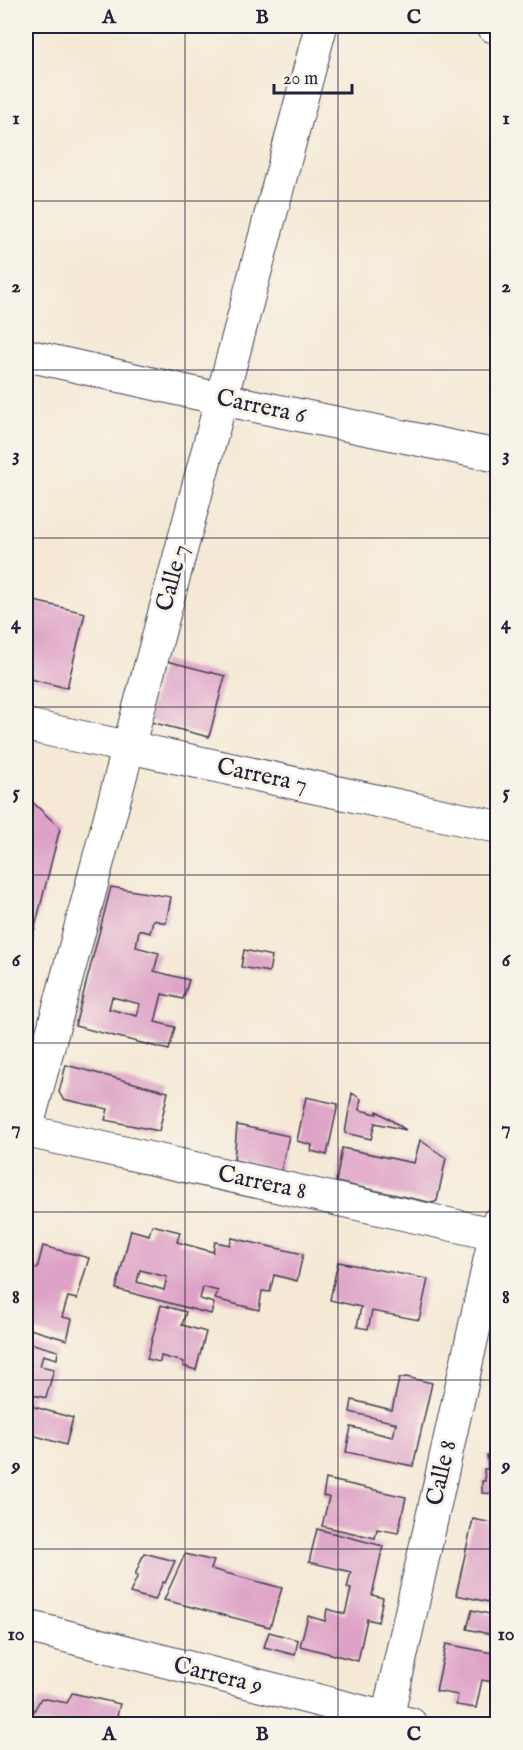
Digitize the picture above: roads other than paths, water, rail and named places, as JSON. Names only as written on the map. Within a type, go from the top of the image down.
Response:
[{"type":"street","name":"Calle 7","points":[[26,1131],[321,26]]},
{"type":"street","points":[[492,26],[498,26]]},
{"type":"street","name":"Carrera 6","points":[[26,355],[221,399],[498,456]]},
{"type":"street","name":"Carrera 7","points":[[26,725],[498,827]]},
{"type":"street","name":"Carrera 8","points":[[26,1131],[497,1230]]},
{"type":"street","name":"Calle 8","points":[[394,1723],[497,1230]]},
{"type":"street","name":"Carrera 9","points":[[26,1626],[394,1723]]}]
